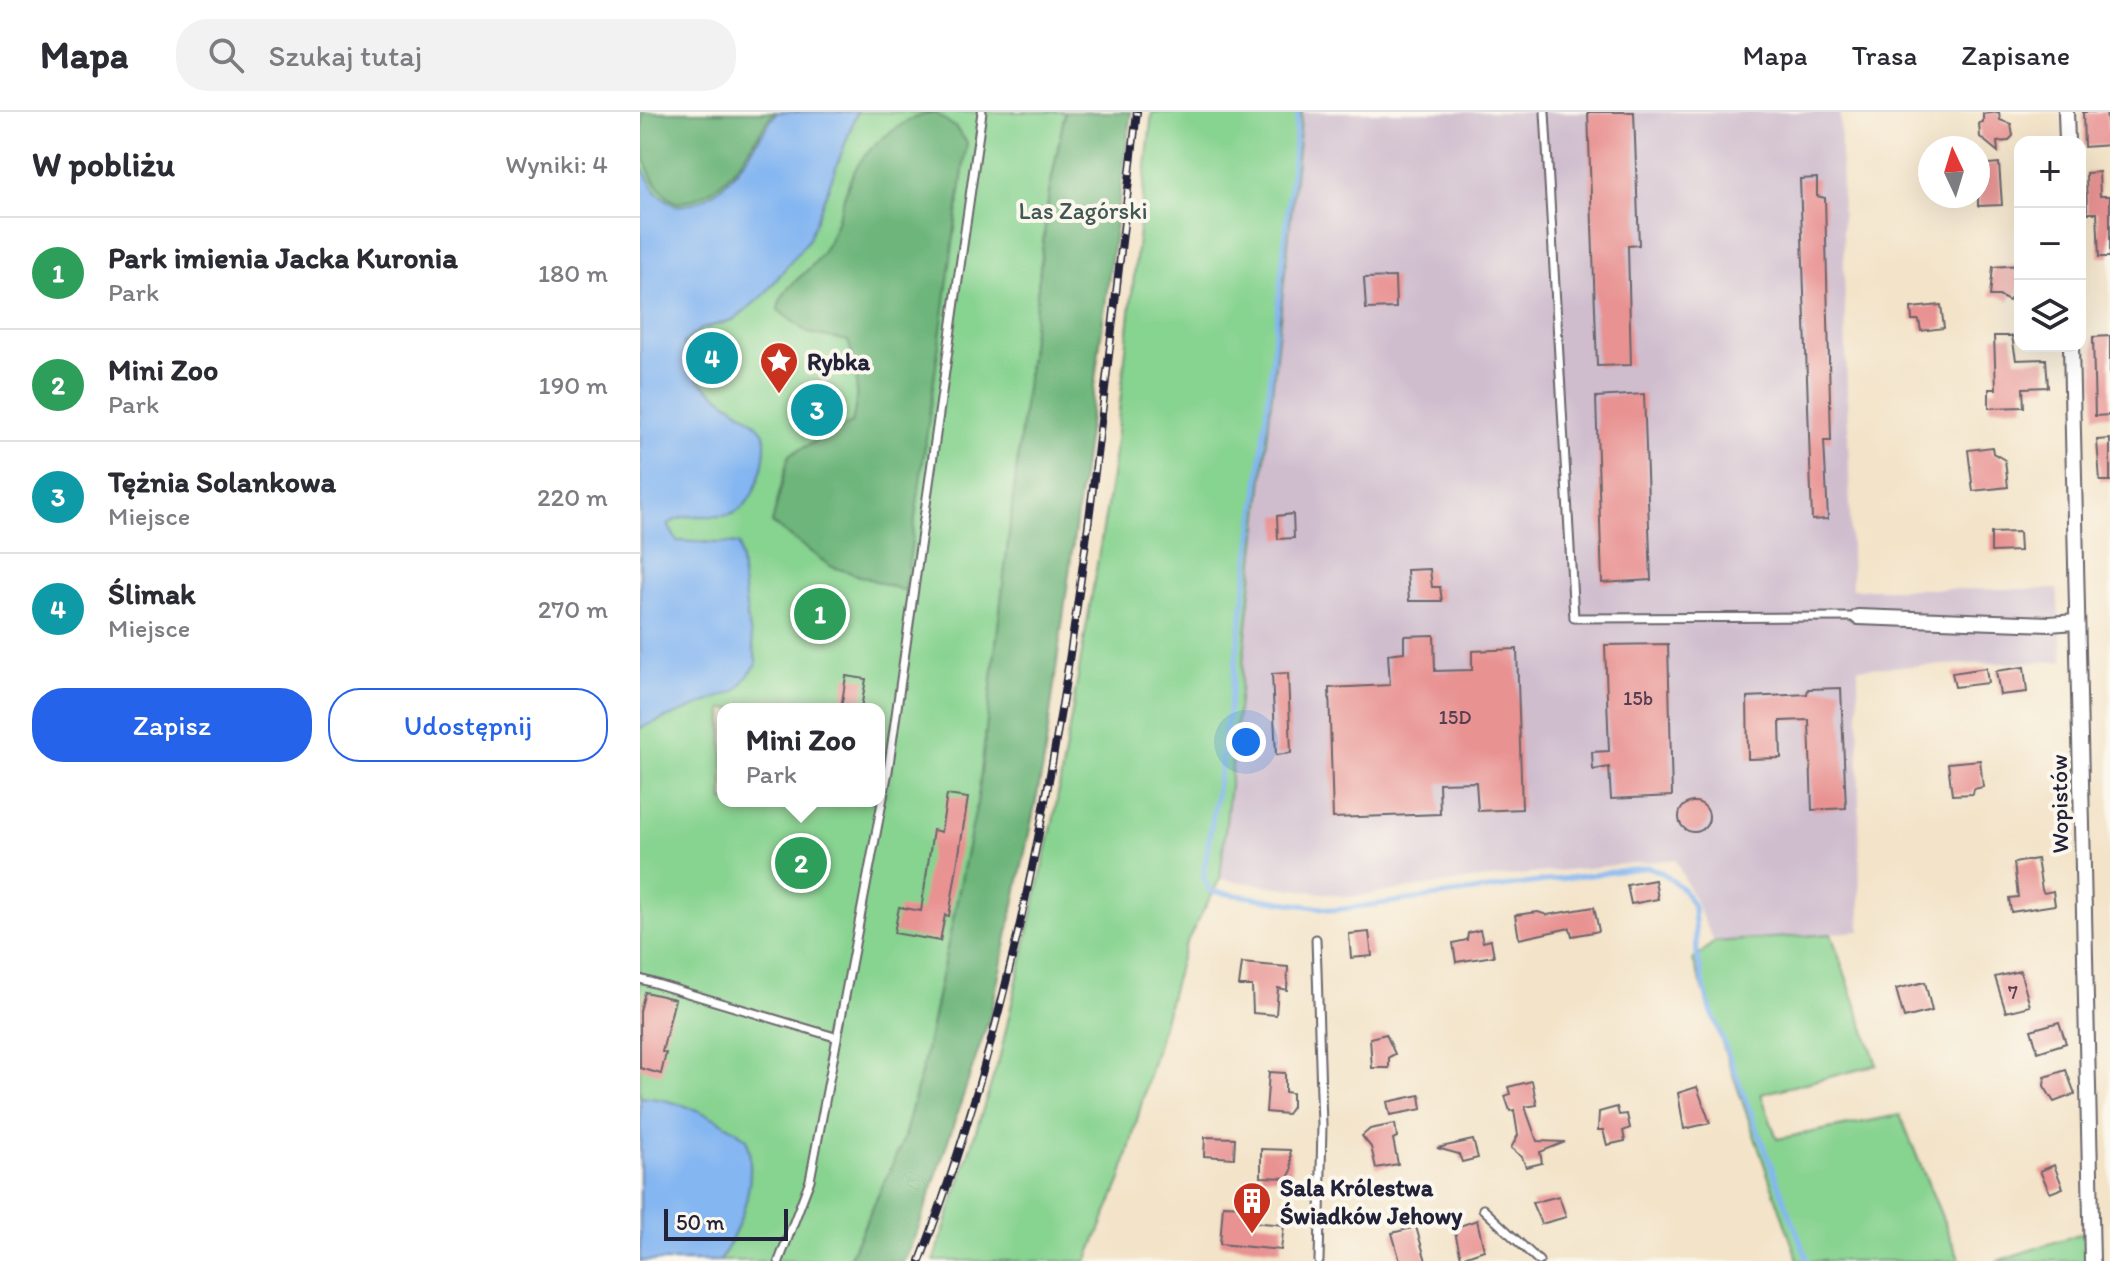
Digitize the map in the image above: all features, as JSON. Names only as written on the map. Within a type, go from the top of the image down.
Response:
[{"type":"street","points":[[2066,112],[2067,136]]},
{"type":"street","name":"Wopistów","points":[[2071,352],[2092,1261]]},
{"type":"street","points":[[1858,617],[2049,624],[2076,622]]},
{"type":"lane","points":[[885,782],[982,112]]},
{"type":"lane","points":[[1545,112],[1574,618],[1858,617]]},
{"type":"lane","points":[[779,1261],[810,1180],[880,807]]},
{"type":"lane","points":[[1316,939],[1322,1125],[1319,1261]]},
{"type":"lane","points":[[640,979],[835,1037]]},
{"type":"lane","points":[[1483,1209],[1539,1261]]},
{"type":"shaded area","points":[[1302,112],[1840,112],[1852,589],[2057,589],[2063,661],[1858,668],[1860,931],[1714,942],[1675,859],[1460,881],[1351,897],[1220,879]]},
{"type":"green space","points":[[640,112],[1065,112],[1049,193],[978,798],[922,1070],[903,1141],[848,1261],[640,1261]]},
{"type":"green space","points":[[643,112],[774,112],[723,181],[694,199],[676,203],[657,185],[646,164],[642,140]]},
{"type":"green space","name":"Las Zagórski","points":[[1065,112],[1131,112],[1043,767],[991,1013],[919,1227],[904,1261],[848,1261],[903,1141],[922,1070],[978,798],[1049,193]]},
{"type":"green space","points":[[1152,112],[1302,112],[1220,879],[1184,947],[1121,1179],[1087,1261],[934,1261],[1000,1056],[1054,817],[1112,476]]},
{"type":"green space","points":[[935,113],[955,127],[967,142],[905,591],[830,566],[772,523],[789,455],[852,423],[856,402],[856,372],[848,341],[808,333],[778,310],[784,294],[822,253],[860,161],[891,132],[917,117]]},
{"type":"green space","points":[[1831,934],[1877,1065],[1761,1094],[1777,1139],[1900,1115],[1960,1261],[1798,1261],[1693,960],[1714,942]]},
{"type":"green space","points":[[2097,1228],[2098,1261],[1997,1261]]},
{"type":"water","points":[[777,112],[857,112],[809,239],[764,295],[733,320],[701,329],[684,343],[687,360],[694,373],[764,433],[762,467],[753,492],[747,502],[729,515],[683,517],[668,525],[677,541],[739,544],[747,617],[757,664],[736,691],[640,728],[640,164],[656,192],[675,206],[693,203],[723,185],[735,172]]},
{"type":"water","points":[[640,1097],[697,1110],[747,1139],[750,1171],[746,1203],[720,1261],[640,1261]]},
{"type":"building","points":[[1588,112],[1634,112],[1639,245],[1628,246],[1631,365],[1597,366]]},
{"type":"building","points":[[1999,112],[2000,120],[2011,124],[2013,136],[2008,141],[1997,142],[1998,152],[1990,145],[1990,136],[1980,136],[1979,123],[1983,122],[1983,114]]},
{"type":"building","points":[[2083,112],[2106,112],[2110,145],[2086,147]]},
{"type":"building","points":[[1999,163],[2002,205],[1990,206],[1990,164]]},
{"type":"building","points":[[2099,172],[2100,196],[2110,196],[2110,257],[2099,257],[2097,213],[2087,213],[2086,173]]},
{"type":"building","points":[[1817,178],[1817,196],[1825,198],[1831,441],[1824,441],[1828,519],[1812,520],[1800,179]]},
{"type":"building","points":[[2014,265],[2014,295],[2009,301],[1990,296],[1993,267]]},
{"type":"building","points":[[1395,277],[1396,308],[1366,309],[1364,278]]},
{"type":"building","points":[[1941,305],[1944,328],[1921,331],[1919,320],[1912,320],[1911,308]]},
{"type":"building","points":[[1994,336],[2012,336],[2016,360],[2046,359],[2048,387],[2023,388],[2024,407],[1989,408],[1989,389],[1996,389]]},
{"type":"building","points":[[2110,336],[2110,415],[2095,416],[2093,337]]},
{"type":"building","points":[[1644,394],[1651,580],[1602,583],[1596,397]]},
{"type":"building","points":[[2110,439],[2110,481],[2100,481],[2097,440]]},
{"type":"building","points":[[1992,447],[1993,453],[2005,460],[2008,487],[1973,491],[1968,450]]},
{"type":"building","points":[[1293,514],[1294,538],[1278,539],[1277,516]]},
{"type":"building","points":[[2019,532],[2020,551],[1991,552],[1991,533]]},
{"type":"building","points":[[1430,569],[1432,587],[1440,587],[1442,601],[1409,601],[1407,570]]},
{"type":"building","points":[[1434,635],[1435,671],[1472,670],[1472,651],[1517,649],[1522,809],[1478,811],[1476,782],[1439,783],[1440,814],[1333,818],[1329,688],[1390,685],[1388,654],[1404,652],[1404,636]]},
{"type":"building","points":[[1668,644],[1672,796],[1611,799],[1609,767],[1593,770],[1592,752],[1609,751],[1605,645]]},
{"type":"building","points":[[2024,667],[2027,692],[2000,695],[1996,671]]},
{"type":"building","points":[[1986,668],[1988,683],[1955,687],[1952,673]]},
{"type":"building","points":[[1288,673],[1291,753],[1276,755],[1272,674]]},
{"type":"building","points":[[846,676],[866,679],[862,703],[842,703]]},
{"type":"building","points":[[1841,688],[1846,808],[1812,810],[1809,720],[1780,721],[1781,758],[1748,759],[1747,697],[1807,694],[1808,689]]},
{"type":"building","points":[[1980,760],[1983,787],[1974,789],[1973,794],[1952,795],[1948,763]]},
{"type":"building","points":[[947,795],[968,798],[949,916],[945,915],[940,941],[894,933],[899,907],[921,911],[933,830],[941,832]]},
{"type":"building","points":[[1694,802],[1705,806],[1709,817],[1705,828],[1694,832],[1683,828],[1679,817],[1683,806]]},
{"type":"building","points":[[2037,859],[2042,890],[2044,893],[2053,891],[2055,905],[2011,912],[2009,898],[2018,897],[2014,863]]},
{"type":"building","points":[[1655,880],[1658,899],[1631,904],[1627,885]]},
{"type":"building","points":[[1594,907],[1599,931],[1572,936],[1570,928],[1519,939],[1515,915],[1538,912],[1547,915]]},
{"type":"building","points":[[1480,930],[1483,942],[1491,940],[1494,956],[1456,962],[1453,943],[1467,940],[1468,933]]},
{"type":"building","points":[[1369,932],[1372,956],[1351,958],[1349,934]]},
{"type":"building","points":[[1242,963],[1288,967],[1287,990],[1278,988],[1276,1015],[1253,1013],[1252,986],[1239,986]]},
{"type":"building","points":[[2020,971],[2030,1006],[2006,1012],[1995,977]]},
{"type":"building","points":[[1925,982],[1932,1011],[1904,1018],[1896,989]]},
{"type":"building","points":[[645,992],[675,999],[662,1052],[666,1053],[661,1074],[640,1068],[640,1011]]},
{"type":"building","points":[[2059,1022],[2066,1043],[2038,1052],[2031,1030]]},
{"type":"building","points":[[1386,1034],[1395,1054],[1389,1057],[1389,1068],[1372,1068],[1370,1038]]},
{"type":"building","points":[[2066,1070],[2075,1094],[2054,1102],[2044,1086],[2045,1077]]},
{"type":"building","points":[[1269,1072],[1285,1073],[1285,1092],[1292,1093],[1292,1107],[1287,1114],[1266,1112]]},
{"type":"building","points":[[1532,1081],[1537,1105],[1525,1107],[1537,1141],[1565,1142],[1540,1152],[1542,1163],[1526,1167],[1522,1157],[1511,1148],[1518,1135],[1514,1110],[1510,1111],[1505,1096],[1510,1094],[1508,1087]]},
{"type":"building","points":[[1697,1087],[1710,1123],[1684,1129],[1678,1093]]},
{"type":"building","points":[[1420,1095],[1422,1109],[1390,1115],[1387,1102]]},
{"type":"building","points":[[1617,1107],[1619,1115],[1627,1114],[1630,1128],[1623,1131],[1625,1141],[1607,1145],[1603,1130],[1598,1130],[1599,1112]]},
{"type":"building","points":[[1395,1124],[1397,1137],[1393,1139],[1398,1164],[1376,1168],[1371,1147],[1362,1136],[1370,1129]]},
{"type":"building","points":[[1205,1137],[1235,1138],[1234,1158],[1204,1156]]},
{"type":"building","points":[[1473,1140],[1478,1158],[1462,1162],[1459,1154],[1437,1148]]},
{"type":"building","points":[[1261,1149],[1290,1150],[1292,1170],[1288,1178],[1261,1177]]},
{"type":"building","points":[[2054,1165],[2063,1188],[2050,1193],[2040,1171]]},
{"type":"building","points":[[1559,1196],[1566,1217],[1541,1224],[1532,1203]]},
{"type":"building","name":"Sala Królestwa Świadków Jehowy","points":[[1223,1205],[1248,1206],[1248,1210],[1254,1211],[1253,1222],[1284,1225],[1281,1250],[1220,1244]]},
{"type":"building","points":[[1477,1220],[1484,1250],[1461,1258],[1454,1228]]},
{"type":"building","points":[[1416,1227],[1426,1261],[1400,1261],[1392,1233]]},
{"type":"waterway","points":[[1298,112],[1245,591],[1203,876],[1210,891],[1335,910],[1648,867],[1661,872],[1683,889],[1694,908],[1697,955],[1708,1002],[1808,1261]]},
{"type":"railway","points":[[920,1261],[968,1122],[1006,981],[1038,838],[1064,694],[1085,549],[1137,112]]},
{"type":"place","name":"Ślimak","points":[[712,358]]},
{"type":"place","name":"Rybka","points":[[779,395]]},
{"type":"place","name":"Tężnia Solankowa","points":[[817,410]]},
{"type":"place","name":"Park imienia Jacka Kuronia","points":[[820,614]]},
{"type":"place","name":"Mini Zoo","points":[[801,863]]},
{"type":"place","name":"Sala Królestwa Świadków Jehowy","points":[[1252,1235]]}]
